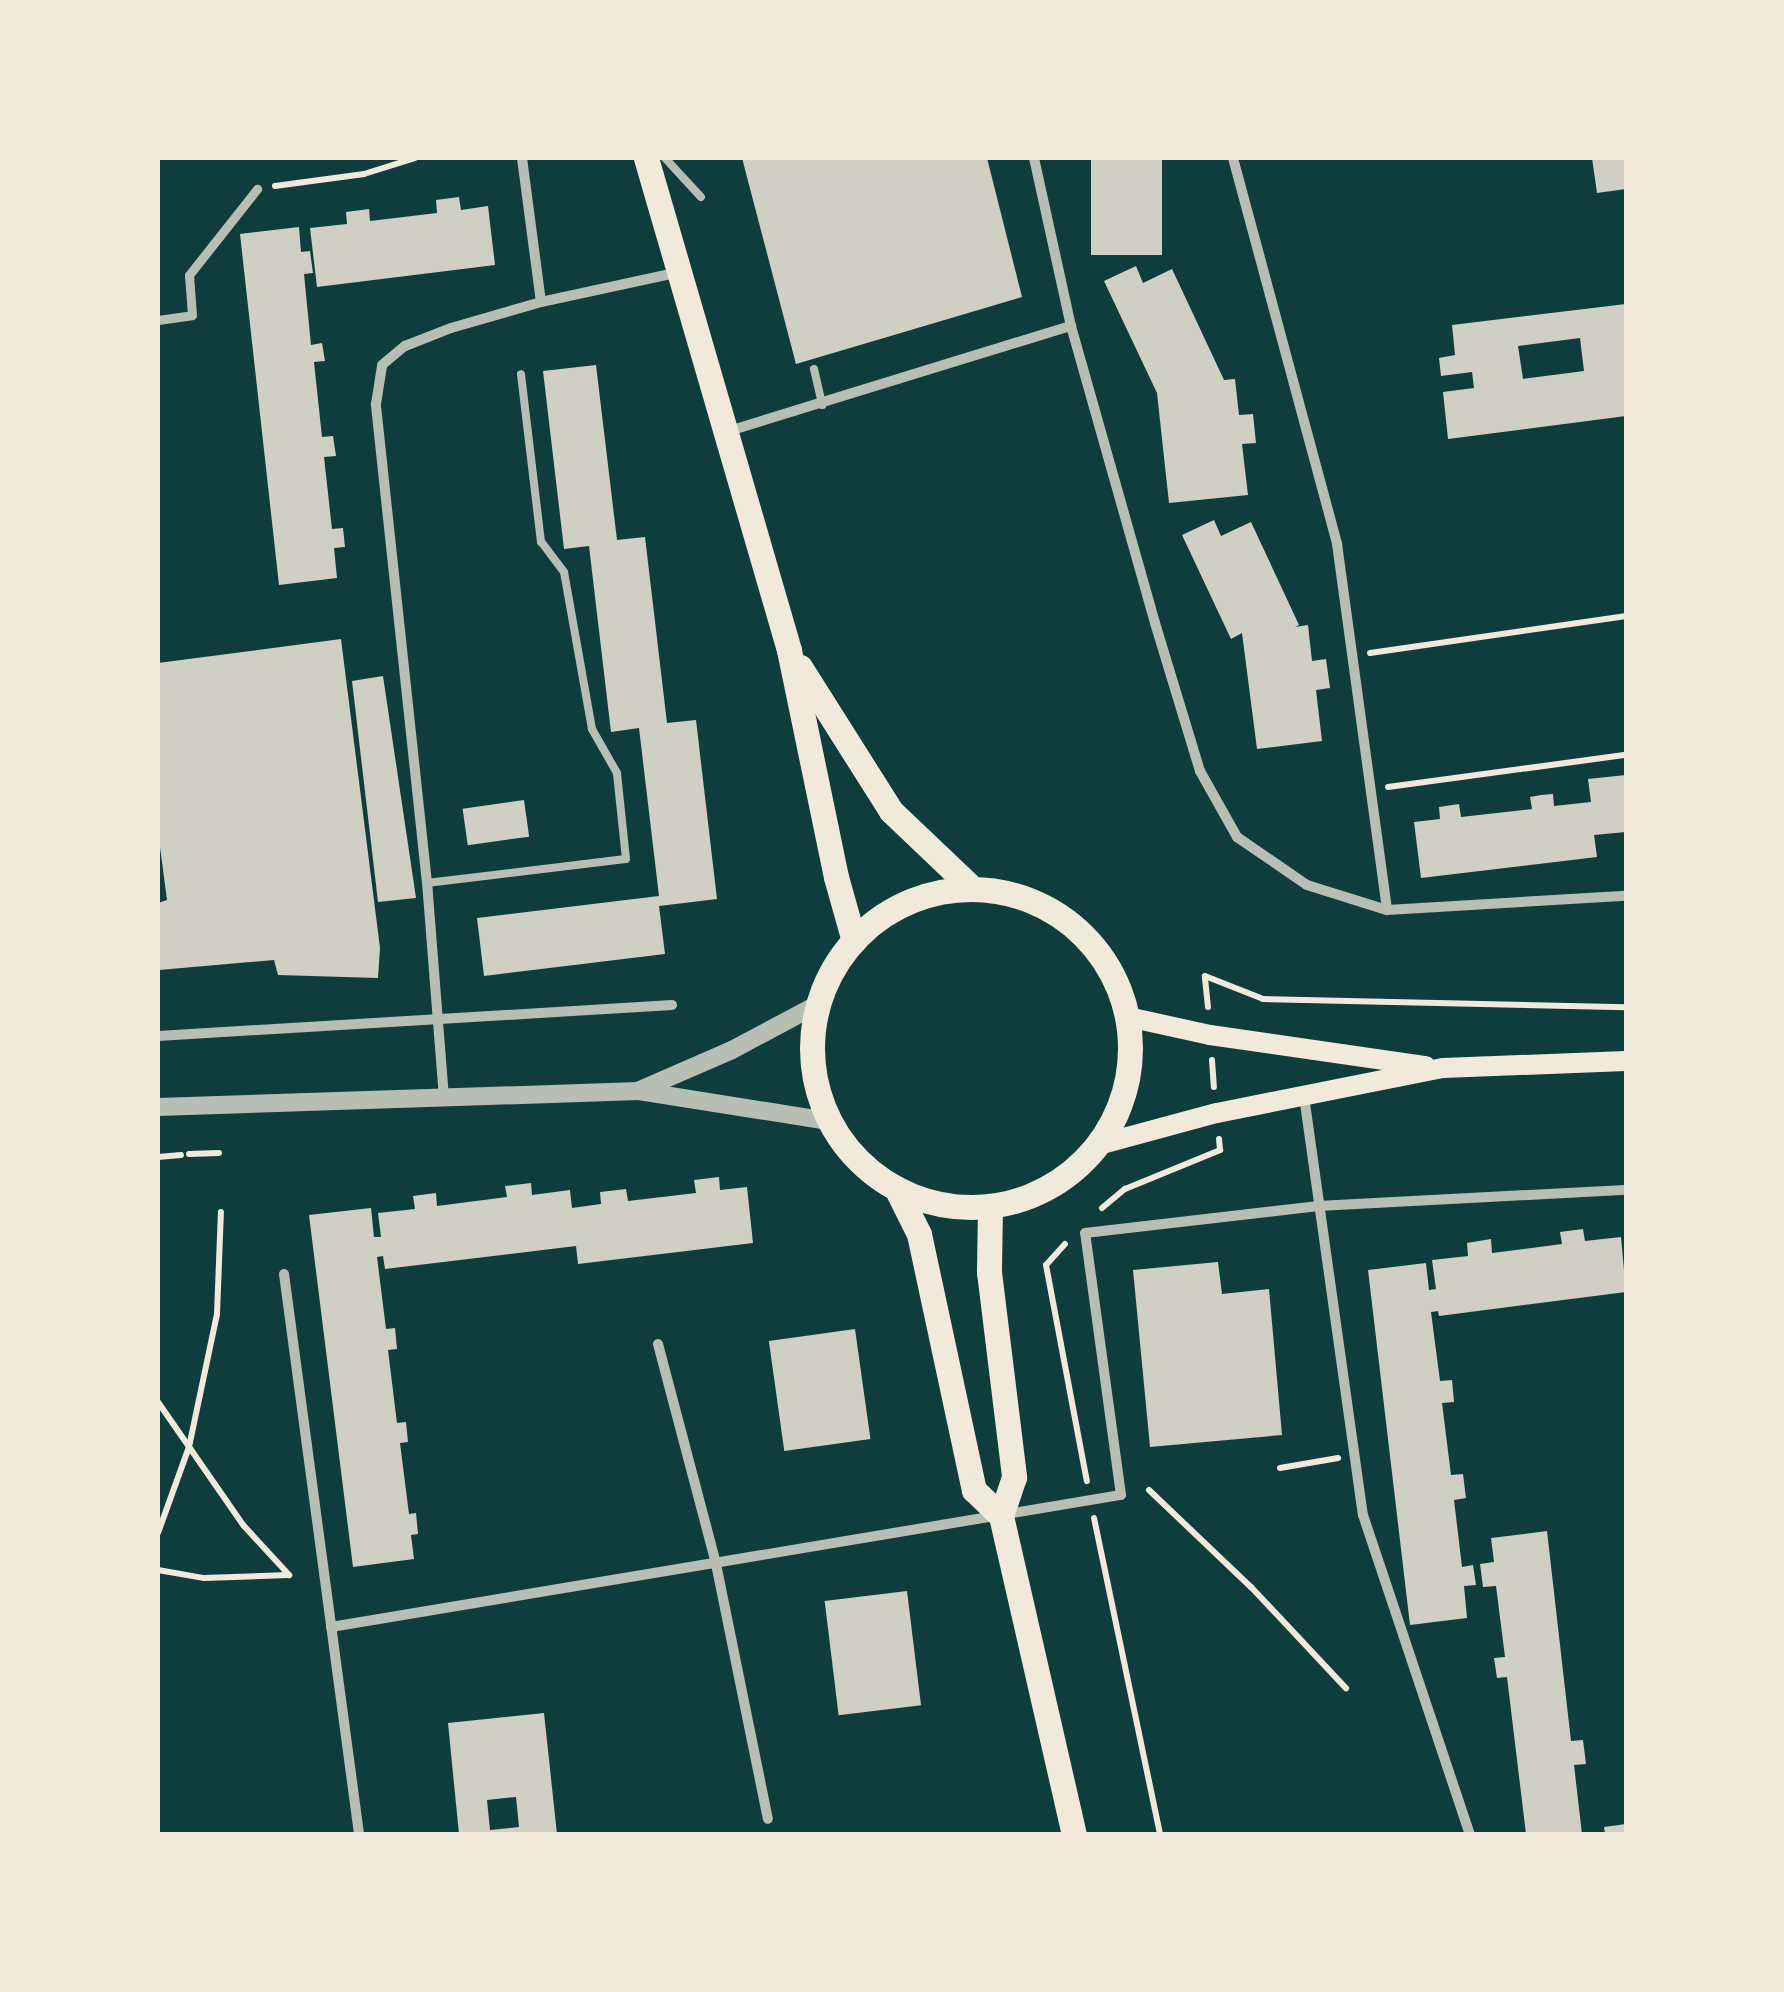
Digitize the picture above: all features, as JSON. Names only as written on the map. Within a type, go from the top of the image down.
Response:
[{"type":"main road","points":[[646,158],[729,431],[789,650],[854,941]]},
{"type":"main road","points":[[789,650],[891,811],[973,889]]},
{"type":"main road","points":[[973,889],[1009,893],[1043,905],[1074,925],[1098,952],[1117,983],[1128,1017],[1131,1051],[1127,1085],[1116,1116],[1098,1146],[1068,1175],[1031,1196],[990,1206],[942,1205],[896,1188],[847,1148],[830,1121],[812,1064],[818,1004],[838,960],[854,941],[896,907],[933,893],[973,889]]},
{"type":"main road","points":[[1128,1017],[1210,1035],[1443,1068]]},
{"type":"main road","points":[[1098,1146],[1216,1113],[1443,1068],[1626,1061]]},
{"type":"main road","points":[[896,1188],[919,1234],[974,1490],[1001,1516]]},
{"type":"main road","points":[[990,1206],[989,1272],[1014,1476],[1001,1516],[1074,1834]]},
{"type":"street","points":[[522,158],[541,302]]},
{"type":"street","points":[[1034,158],[1072,326],[1200,771],[1237,837],[1307,886],[1386,910],[1626,896]]},
{"type":"street","points":[[1234,158],[1337,544],[1386,910]]},
{"type":"street","points":[[158,320],[192,315],[189,274],[257,189]]},
{"type":"street","points":[[444,1098],[428,884],[376,404],[382,365],[420,340],[541,302],[680,272]]},
{"type":"street","points":[[729,431],[1072,326]]},
{"type":"street","points":[[639,1090],[732,1050],[818,1004]]},
{"type":"street","points":[[158,1036],[672,1005]]},
{"type":"street","points":[[158,1107],[639,1090],[830,1121]]},
{"type":"street","points":[[1304,1096],[1362,1515],[1470,1834]]},
{"type":"street","points":[[332,1627],[1121,1495],[1084,1234],[1318,1206],[1626,1190]]},
{"type":"street","points":[[284,1274],[359,1834]]},
{"type":"street","points":[[658,1344],[716,1564],[768,1819]]},
{"type":"lane","points":[[665,158],[701,198]]},
{"type":"lane","points":[[814,369],[822,405]]},
{"type":"lane","points":[[428,884],[626,859],[617,773],[592,729],[564,572],[541,542],[520,374]]},
{"type":"path","points":[[257,189],[364,174],[415,158]]},
{"type":"path","points":[[1350,656],[1626,616]]},
{"type":"path","points":[[1372,789],[1626,755]]},
{"type":"path","points":[[1099,1210],[1126,1190],[1220,1150],[1205,976],[1263,999],[1626,1007]]},
{"type":"path","points":[[158,1156],[219,1153]]},
{"type":"path","points":[[158,1534],[189,1447],[217,1314],[221,1212]]},
{"type":"path","points":[[1076,1232],[1046,1265],[1160,1834]]},
{"type":"path","points":[[158,1402],[244,1526],[289,1575],[204,1578],[158,1570]]},
{"type":"path","points":[[1280,1468],[1353,1455]]},
{"type":"path","points":[[1149,1490],[1251,1587],[1346,1688]]},
{"type":"building","points":[[742,158],[987,158],[1022,297],[796,364]]},
{"type":"building","points":[[1091,158],[1162,158],[1162,255],[1091,255]]},
{"type":"building","points":[[1592,158],[1626,158],[1626,189],[1597,193]]},
{"type":"building","points":[[459,197],[461,210],[488,206],[495,265],[317,287],[310,228],[347,224],[346,212],[369,209],[370,221],[437,213],[436,200]]},
{"type":"building","points":[[299,227],[301,252],[310,251],[313,273],[304,274],[311,345],[322,343],[325,361],[314,362],[322,437],[333,436],[336,456],[324,457],[332,529],[343,528],[345,547],[334,548],[337,578],[279,585],[240,234]]},
{"type":"building","points":[[1136,266],[1143,283],[1172,269],[1224,380],[1235,379],[1239,415],[1253,414],[1256,443],[1242,444],[1248,495],[1169,503],[1157,393],[1104,281]]},
{"type":"building","points":[[1626,304],[1626,416],[1448,439],[1443,392],[1474,388],[1472,372],[1441,376],[1439,358],[1455,355],[1452,325]],"holes":[[[1580,338],[1584,371],[1523,379],[1518,346]]]},
{"type":"building","points":[[596,365],[617,540],[645,537],[667,723],[696,720],[717,899],[659,906],[665,954],[484,976],[477,918],[659,896],[639,728],[611,732],[589,546],[564,549],[543,371]]},
{"type":"building","points":[[1214,520],[1221,536],[1251,522],[1299,625],[1295,627],[1308,625],[1312,661],[1326,659],[1330,688],[1316,690],[1322,741],[1257,749],[1242,633],[1231,639],[1182,535]]},
{"type":"building","points":[[341,639],[380,948],[378,978],[278,975],[274,960],[159,970],[158,903],[167,900],[158,832],[158,663]]},
{"type":"building","points":[[383,676],[416,898],[378,902],[352,681]]},
{"type":"building","points":[[1626,775],[1626,832],[1594,835],[1597,857],[1421,878],[1414,822],[1440,819],[1439,807],[1459,804],[1461,817],[1532,809],[1530,797],[1541,795],[1553,794],[1554,806],[1591,802],[1588,779]]},
{"type":"building","points":[[524,800],[529,837],[468,845],[463,809]]},
{"type":"building","points":[[719,1177],[720,1190],[747,1187],[753,1243],[578,1264],[576,1246],[385,1269],[383,1256],[377,1257],[386,1329],[395,1328],[397,1349],[388,1350],[397,1423],[406,1422],[408,1442],[400,1443],[409,1514],[416,1513],[418,1534],[411,1535],[414,1559],[353,1567],[309,1215],[371,1208],[374,1237],[381,1237],[378,1213],[415,1209],[413,1196],[436,1193],[437,1206],[507,1197],[505,1186],[531,1183],[532,1195],[570,1190],[572,1208],[601,1204],[600,1192],[626,1189],[628,1201],[696,1193],[694,1180]]},
{"type":"building","points":[[1583,1229],[1585,1241],[1621,1237],[1626,1292],[1439,1316],[1438,1311],[1431,1312],[1440,1381],[1452,1380],[1454,1402],[1442,1403],[1451,1475],[1463,1474],[1466,1498],[1454,1500],[1462,1567],[1473,1565],[1476,1585],[1464,1586],[1467,1618],[1410,1625],[1368,1270],[1426,1263],[1429,1290],[1436,1289],[1432,1260],[1468,1256],[1467,1243],[1491,1239],[1492,1253],[1562,1244],[1560,1232]]},
{"type":"building","points":[[1218,1262],[1222,1294],[1269,1289],[1282,1435],[1150,1447],[1133,1270]]},
{"type":"building","points":[[855,1329],[870,1439],[784,1451],[769,1341]]},
{"type":"building","points":[[1547,1531],[1571,1741],[1583,1740],[1586,1764],[1574,1765],[1582,1834],[1526,1834],[1507,1677],[1497,1678],[1494,1658],[1505,1657],[1496,1586],[1483,1587],[1480,1564],[1494,1562],[1491,1538]]},
{"type":"building","points":[[907,1591],[921,1705],[839,1715],[825,1601]]},
{"type":"building","points":[[544,1713],[557,1834],[459,1834],[448,1723]],"holes":[[[516,1797],[519,1827],[490,1830],[487,1800]]]},
{"type":"building","points":[[1626,1824],[1626,1834],[1605,1834],[1604,1827]]}]
